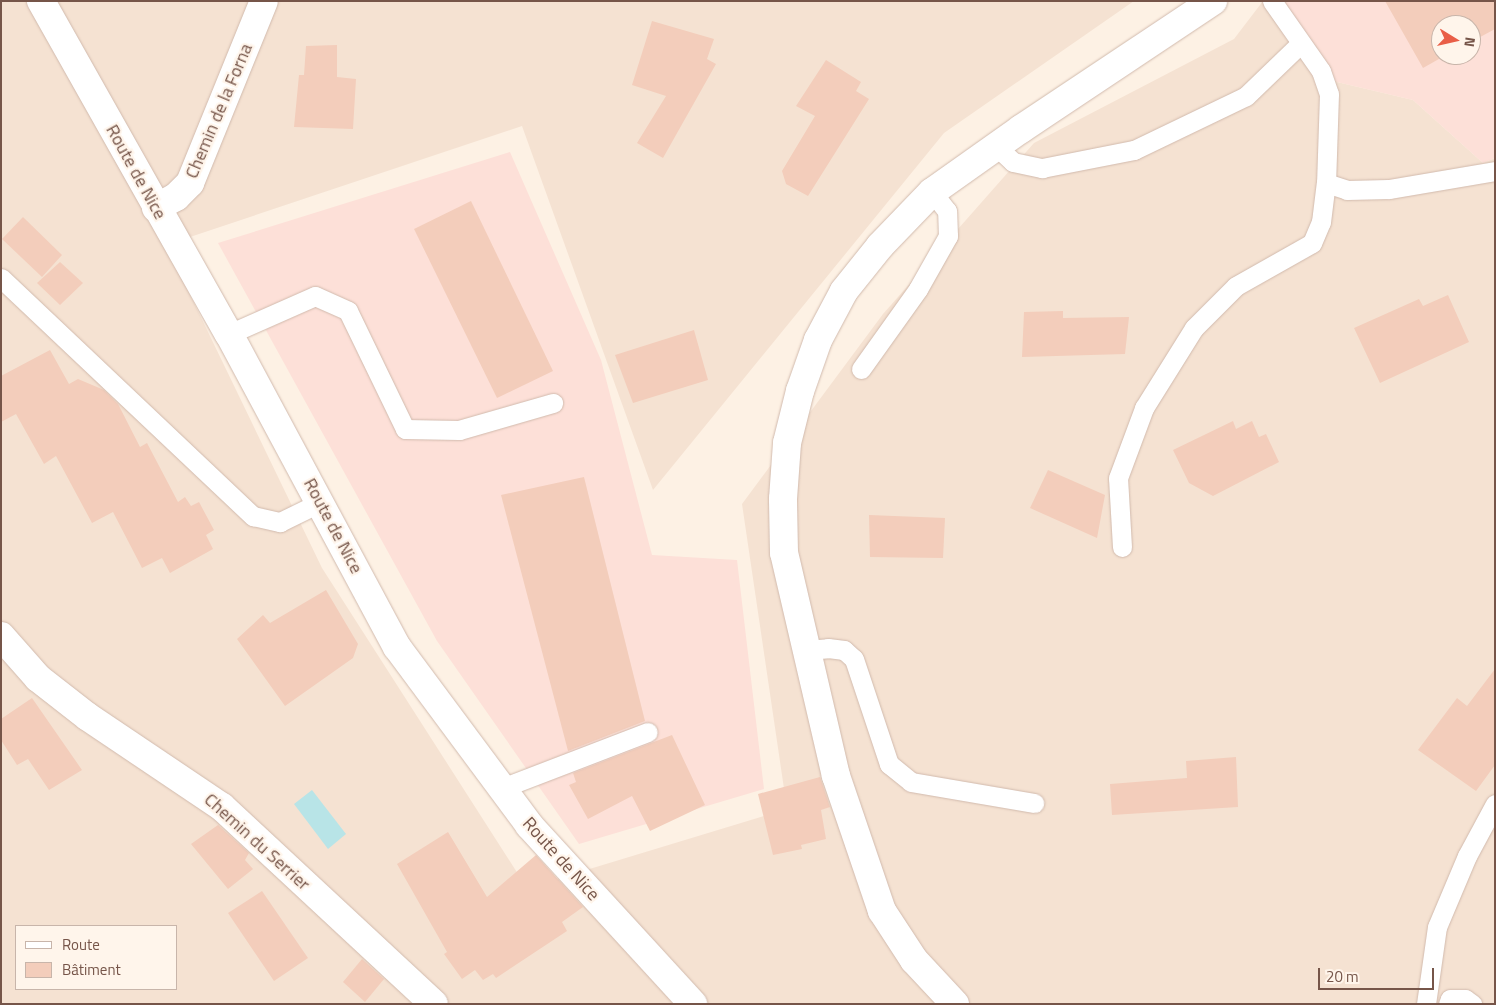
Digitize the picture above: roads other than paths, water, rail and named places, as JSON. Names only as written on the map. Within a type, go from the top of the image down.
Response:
[{"type":"main road","name":"Route de Nice","points":[[42,1],[156,208],[229,334],[321,502],[397,647],[529,825],[693,1004]]},
{"type":"main road","name":"Chemin de la Forna","points":[[156,208],[176,197],[190,183],[264,1]]},
{"type":"main road","points":[[955,1004],[914,960],[882,911],[836,776],[784,544],[783,499],[787,443],[800,391],[818,340],[844,291],[880,246],[932,192],[996,146],[1213,1]]},
{"type":"main road","name":"Chemin du Serrier","points":[[1,636],[38,678],[88,717],[229,812],[434,1004]]},
{"type":"lane","points":[[1122,547],[1118,478],[1144,408],[1194,328],[1236,286],[1312,243],[1321,222],[1326,183],[1329,94],[1321,71],[1300,44],[1272,1]]},
{"type":"lane","points":[[996,146],[1013,162],[1042,168],[1134,150],[1246,96],[1300,44]]},
{"type":"lane","points":[[1326,183],[1347,190],[1389,189],[1495,171]]},
{"type":"lane","points":[[861,369],[918,288],[948,236],[947,211],[932,192]]},
{"type":"lane","points":[[1,278],[253,516],[280,522],[321,502]]},
{"type":"lane","points":[[229,334],[315,296],[348,312],[405,429],[459,430],[553,402]]},
{"type":"lane","points":[[807,650],[828,648],[844,650],[854,659],[889,764],[910,782],[1034,803]]},
{"type":"lane","points":[[502,788],[648,732]]},
{"type":"lane","points":[[1426,1004],[1437,927],[1495,804]]},
{"type":"lane","points":[[1448,1004],[1450,999],[1458,999],[1472,1004]]},
{"type":"water","points":[[312,790],[346,834],[328,849],[294,804]]}]
